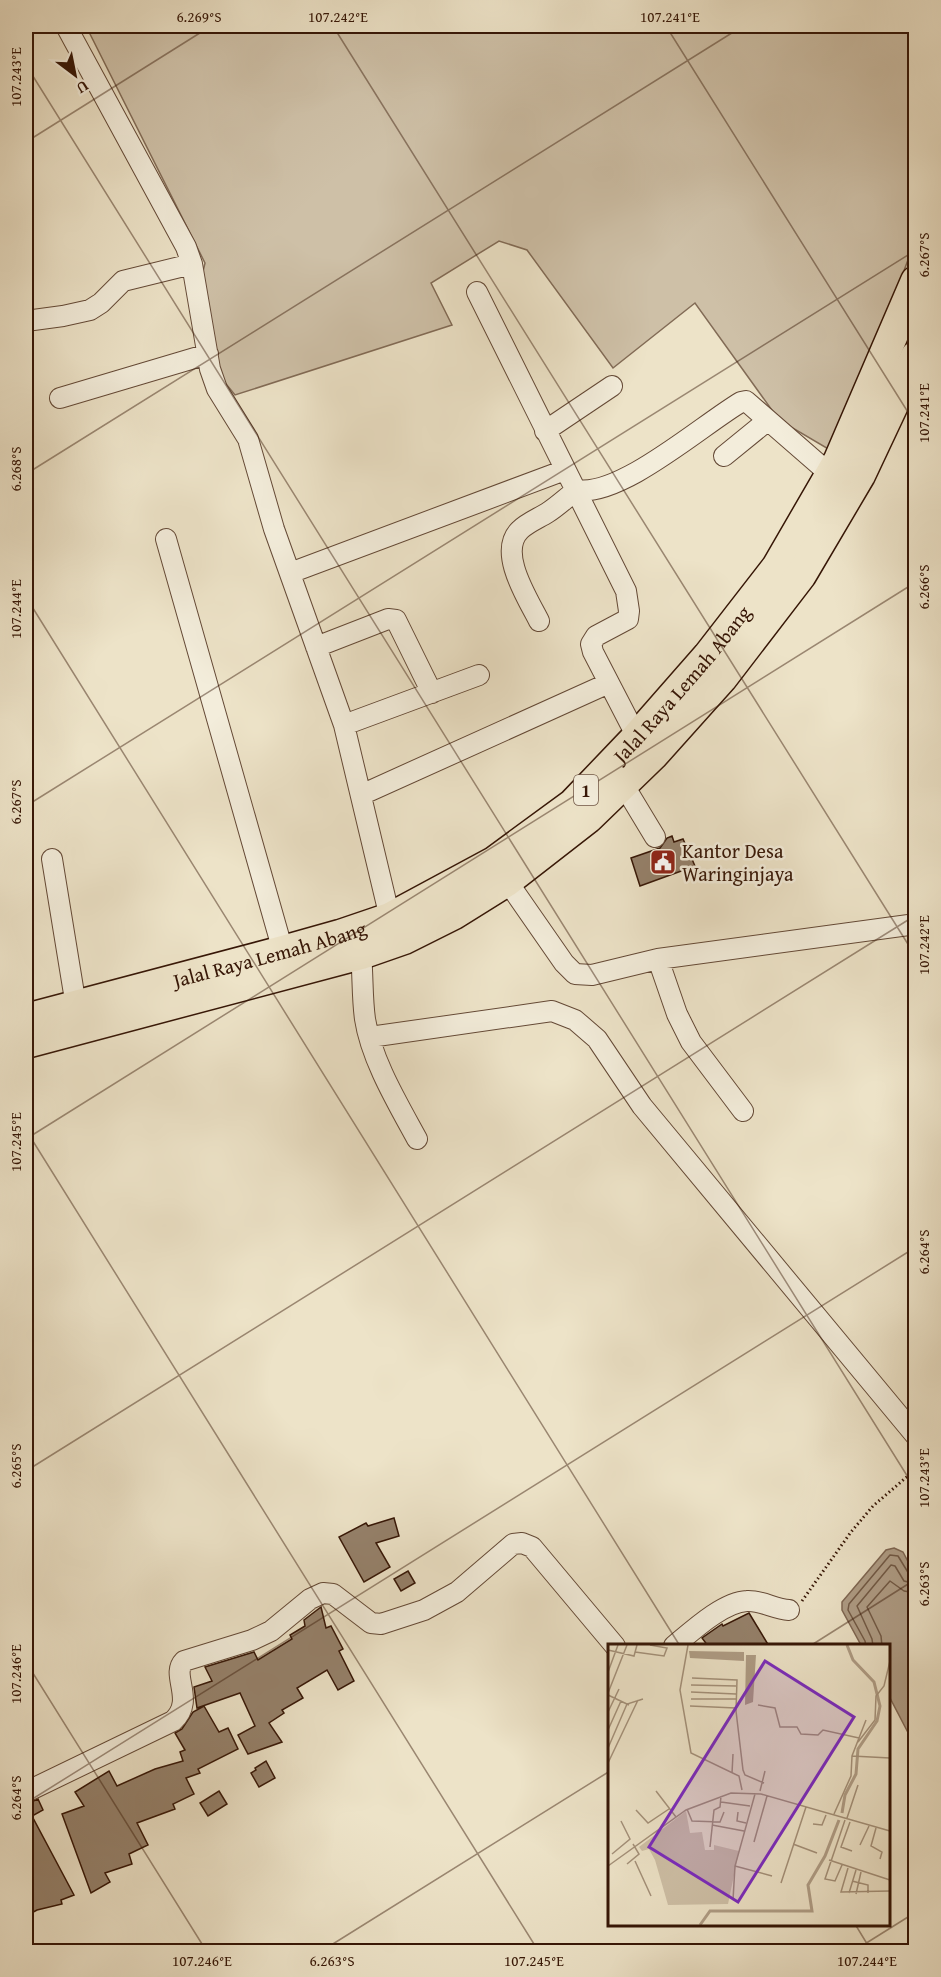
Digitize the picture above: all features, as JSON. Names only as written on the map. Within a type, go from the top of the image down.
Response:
[{"type":"highway","name":"Jalal Raya Lemah Abang","points":[[27,1022],[361,954],[404,939],[454,914],[507,881],[588,818],[653,755],[723,678],[801,575],[860,475],[907,363],[915,281]]},
{"type":"highway","name":"Jalal Raya Lemah Abang","points":[[27,1022],[76,1006],[340,935],[390,918],[494,862],[573,804],[637,737],[708,656],[777,567],[831,475],[907,363]]},
{"type":"street","points":[[66,26],[186,247],[192,264],[216,389],[248,439],[274,529],[344,725],[390,918]]},
{"type":"street","points":[[26,321],[90,310],[101,303],[123,281],[192,264]]},
{"type":"street","points":[[477,292],[545,431],[578,490],[626,591],[628,619],[596,636],[591,644],[637,737]]},
{"type":"street","points":[[60,398],[208,354]]},
{"type":"street","points":[[545,431],[612,386]]},
{"type":"street","points":[[539,621],[515,572],[511,557],[514,538],[519,531],[578,490],[587,491],[619,481],[647,466],[741,402],[750,403],[766,421],[831,475]]},
{"type":"street","points":[[724,456],[766,421]]},
{"type":"street","points":[[290,573],[565,470]]},
{"type":"street","points":[[166,539],[283,951]]},
{"type":"street","points":[[316,647],[388,619],[396,620],[432,693]]},
{"type":"street","points":[[344,725],[479,675]]},
{"type":"street","points":[[361,795],[609,683]]},
{"type":"street","points":[[623,784],[655,837]]},
{"type":"street","points":[[52,859],[76,1006]]},
{"type":"street","points":[[507,881],[564,963],[575,974],[592,975],[658,959],[915,924]]},
{"type":"street","points":[[361,954],[365,1020],[370,1037],[383,1073],[417,1139]]},
{"type":"street","points":[[658,959],[677,1014],[691,1042],[743,1111]]},
{"type":"street","points":[[370,1037],[552,1011],[575,1020],[597,1039],[642,1106],[915,1436]]},
{"type":"street","points":[[26,1792],[173,1721],[181,1714],[184,1703],[179,1669],[184,1661],[262,1636],[310,1599],[323,1593],[333,1594],[371,1623],[381,1624],[424,1610],[457,1592],[513,1544],[522,1543],[532,1547],[613,1644]]},
{"type":"street","points":[[677,1644],[720,1611],[734,1604],[748,1600],[789,1610]]},
{"type":"path","points":[[789,1610],[801,1601],[851,1532],[873,1506],[915,1469]]},
{"type":"shaded area","points":[[86,26],[915,26],[915,241],[846,427],[830,450],[779,420],[695,303],[613,368],[527,250],[499,241],[431,283],[452,325],[235,395],[214,369],[199,288],[205,263]]},
{"type":"water","points":[[894,1548],[903,1552],[915,1575],[915,1746],[890,1698],[890,1644],[860,1644],[842,1610],[842,1602],[886,1550]]},
{"type":"building","name":"Kantor Desa Waringinjaya","points":[[672,836],[674,842],[683,839],[695,866],[640,886],[631,858],[660,848],[667,838]]},
{"type":"building","points":[[394,1518],[399,1536],[376,1543],[390,1567],[364,1582],[339,1537],[366,1523],[368,1526]]},
{"type":"building","points":[[408,1571],[415,1583],[401,1591],[394,1579]]},
{"type":"building","points":[[321,1607],[326,1628],[331,1626],[343,1649],[339,1651],[354,1681],[338,1690],[327,1670],[297,1688],[303,1698],[282,1710],[284,1713],[269,1723],[282,1742],[248,1754],[238,1735],[255,1726],[240,1693],[197,1708],[194,1687],[212,1681],[205,1667],[254,1652],[258,1660],[292,1639],[290,1635],[305,1626],[304,1620]]},
{"type":"building","points":[[749,1613],[768,1644],[706,1644],[702,1638],[722,1624],[723,1626]]},
{"type":"building","points":[[204,1706],[219,1732],[228,1728],[238,1749],[198,1769],[200,1773],[186,1778],[194,1794],[173,1804],[175,1809],[137,1823],[148,1845],[129,1854],[132,1864],[105,1873],[110,1882],[91,1893],[62,1814],[84,1806],[75,1792],[109,1771],[117,1786],[155,1769],[183,1761],[180,1752],[185,1750],[175,1733],[182,1729],[193,1712]]},
{"type":"building","points":[[266,1761],[275,1778],[259,1787],[251,1773]]},
{"type":"building","points":[[219,1791],[227,1804],[208,1816],[200,1803]]},
{"type":"building","points":[[38,1799],[43,1810],[32,1816],[74,1895],[61,1900],[62,1904],[37,1910],[26,1916],[26,1804]]},
{"type":"place","name":"Kantor Desa Waringinjaya","points":[[663,862]]}]
